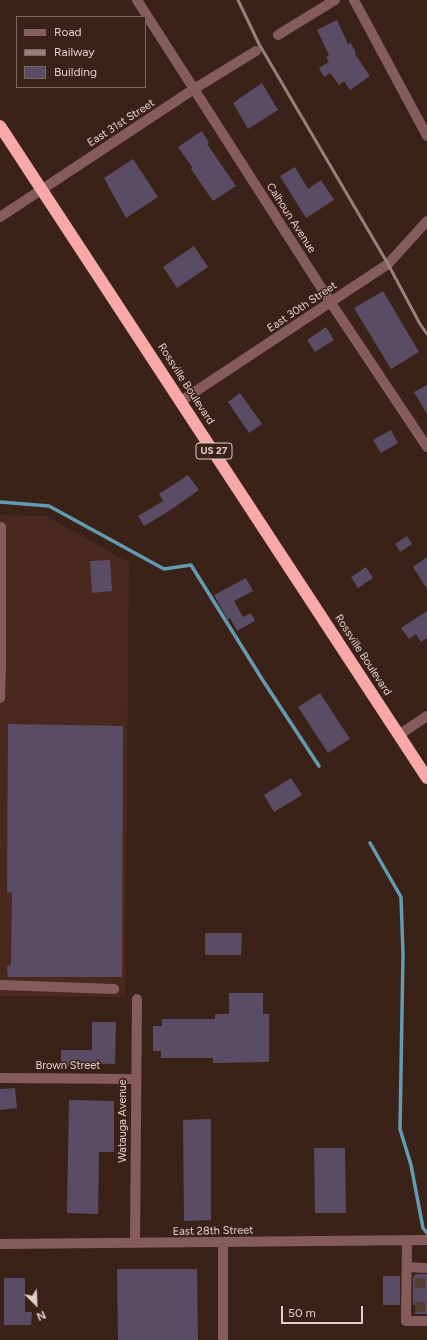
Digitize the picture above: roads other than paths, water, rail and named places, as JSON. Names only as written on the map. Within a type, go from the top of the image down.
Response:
[{"type":"highway","name":"Rossville Boulevard","points":[[0,126],[427,778]]},
{"type":"street","name":"Calhoun Avenue","points":[[137,0],[331,303],[427,447]]},
{"type":"street","points":[[278,35],[335,0]]},
{"type":"street","points":[[354,0],[427,136]]},
{"type":"street","name":"East 31st Street","points":[[0,217],[194,89],[256,50]]},
{"type":"street","name":"East 30th Street","points":[[181,401],[388,264],[427,222]]},
{"type":"street","points":[[0,698],[1,527]]},
{"type":"street","points":[[399,735],[427,716]]},
{"type":"street","points":[[0,985],[114,989]]},
{"type":"street","name":"Watauga Avenue","points":[[135,1243],[137,999]]},
{"type":"street","name":"Brown Street","points":[[0,1078],[136,1079]]},
{"type":"street","points":[[406,1240],[406,1267],[411,1282],[411,1307],[406,1321],[427,1321]]},
{"type":"street","name":"East 28th Street","points":[[0,1244],[427,1240]]},
{"type":"street","points":[[223,1243],[223,1340]]},
{"type":"street","points":[[406,1267],[427,1268]]},
{"type":"waterway","points":[[0,502],[49,506],[164,569],[191,565],[262,679],[319,766]]},
{"type":"waterway","points":[[370,843],[401,897],[403,954],[400,1129],[411,1165],[423,1228],[427,1233]]},
{"type":"tunnel","points":[[415,1283],[427,1283]]},
{"type":"tunnel","points":[[415,1307],[427,1307]]},
{"type":"railway","points":[[238,0],[259,44],[388,264],[420,324],[427,334]]}]
